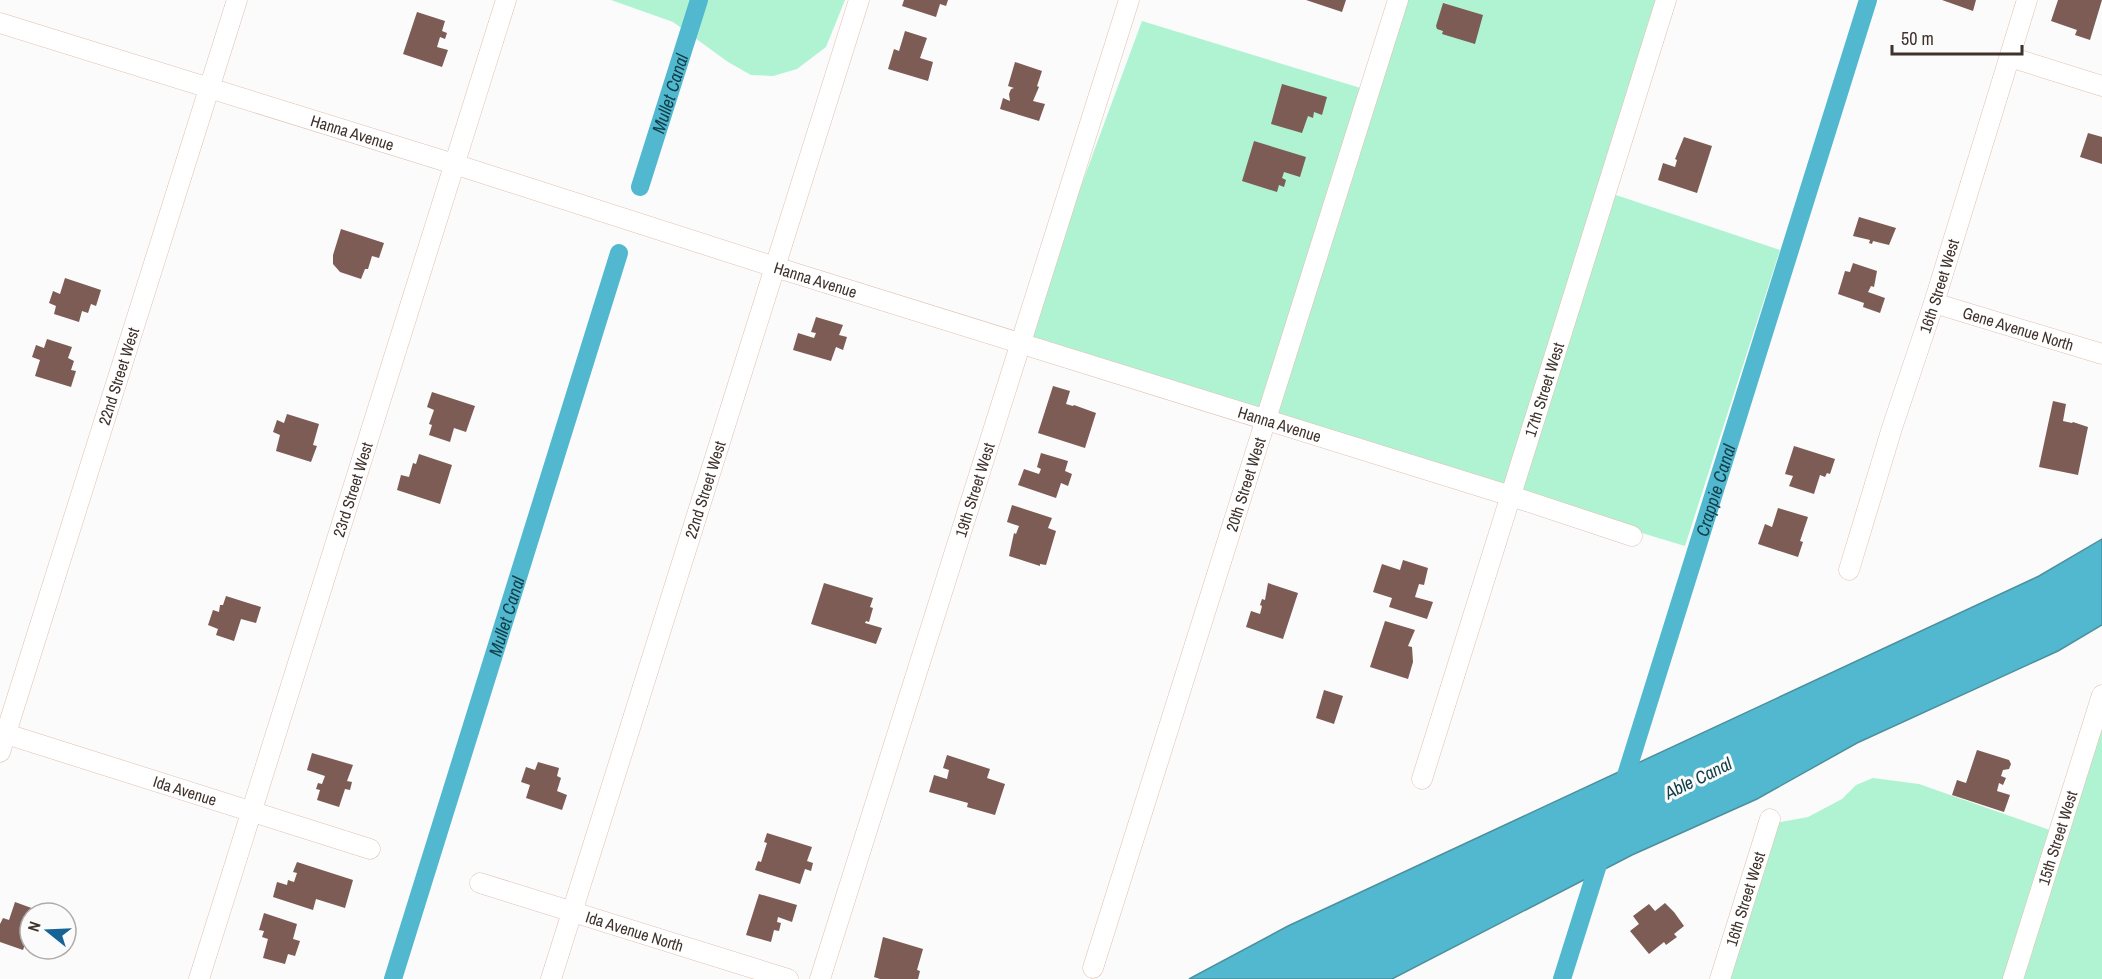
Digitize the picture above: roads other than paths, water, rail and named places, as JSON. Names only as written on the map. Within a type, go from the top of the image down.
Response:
[{"type":"street","name":"22nd Street West","points":[[2,739],[237,0]]},
{"type":"street","name":"23rd Street West","points":[[199,979],[506,0]]},
{"type":"street","name":"22nd Street West","points":[[551,979],[859,0]]},
{"type":"street","name":"19th Street West","points":[[820,979],[1129,0]]},
{"type":"street","name":"20th Street West","points":[[1093,968],[1398,0]]},
{"type":"street","name":"17th Street West","points":[[1422,778],[1666,0]]},
{"type":"street","name":"16th Street West","points":[[1849,570],[2028,0]]},
{"type":"street","name":"Hanna Avenue","points":[[0,22],[1511,496],[1632,536]]},
{"type":"street","points":[[2010,57],[2102,86]]},
{"type":"street","name":"Gene Avenue North","points":[[1934,303],[2102,354]]},
{"type":"street","name":"15th Street West","points":[[2013,979],[2102,695]]},
{"type":"street","name":"Ida Avenue","points":[[2,739],[251,811],[369,849]]},
{"type":"street","name":"16th Street West","points":[[1720,979],[1770,819]]},
{"type":"street","name":"Ida Avenue North","points":[[480,883],[789,979]]},
{"type":"water","name":"Able Canal","points":[[2102,539],[2102,625],[2058,651],[1857,743],[1757,799],[1632,855],[1392,979],[1189,979],[1288,926],[2039,576]]},
{"type":"waterway","name":"Mullet Canal","points":[[640,187],[699,0]]},
{"type":"waterway","name":"Crappie Canal","points":[[1622,788],[1868,0]]},
{"type":"waterway","name":"Mullet Canal","points":[[393,979],[619,253]]},
{"type":"waterway","name":"Crappie Canal","points":[[1562,979],[1602,852]]}]
